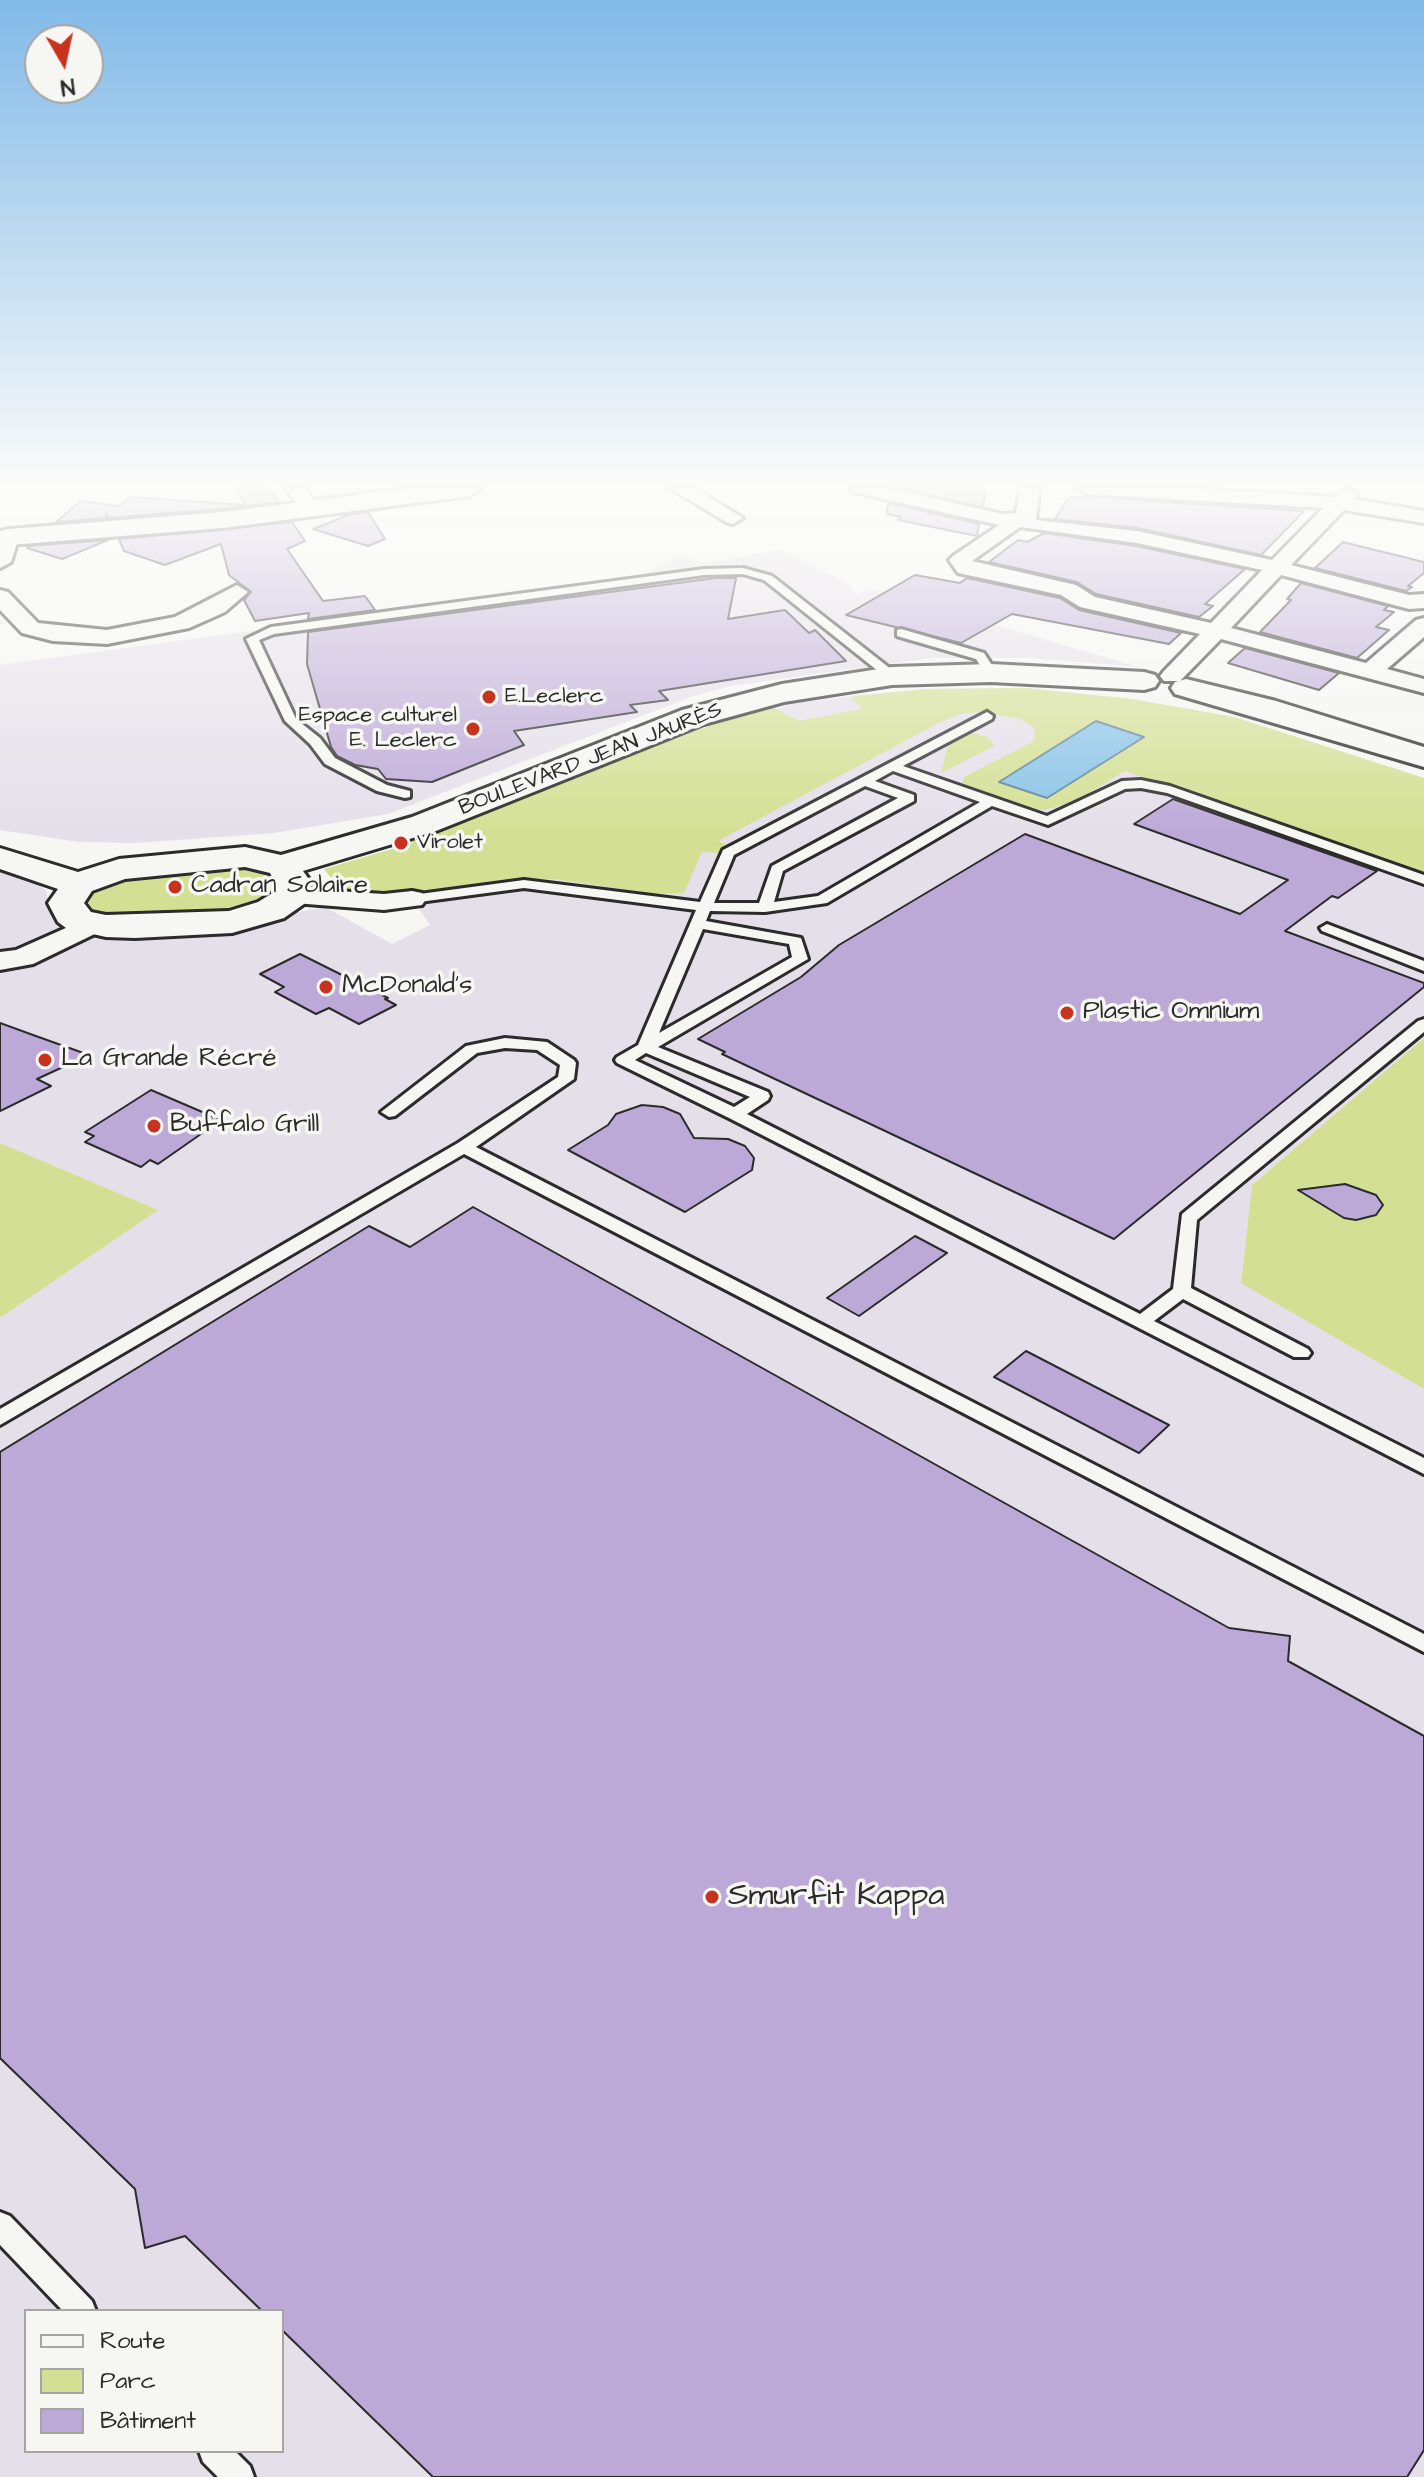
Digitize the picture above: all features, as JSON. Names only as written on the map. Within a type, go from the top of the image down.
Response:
[{"type":"main road","name":"BOULEVARD JEAN JAURÈS","points":[[93,924],[135,927],[232,922],[271,910],[286,881],[693,717],[819,686],[892,676],[991,673],[1167,682],[1265,708],[1416,756]]},
{"type":"main road","points":[[93,924],[71,914],[66,903],[79,884],[119,869],[245,857],[286,881]]},
{"type":"main road","points":[[0,858],[79,884]]},
{"type":"street","points":[[6,604],[30,628],[53,634],[107,637],[181,623],[222,604]]},
{"type":"street","points":[[1095,604],[1217,631],[1424,686]]},
{"type":"street","points":[[1167,682],[1243,604]]},
{"type":"street","points":[[1370,672],[1424,625]]},
{"type":"street","points":[[286,881],[371,901],[412,899]]},
{"type":"street","points":[[0,961],[23,958],[93,924]]},
{"type":"lane","points":[[405,794],[382,788],[330,761],[315,741],[291,721],[252,639],[287,629],[473,604]]},
{"type":"lane","points":[[800,604],[892,676]]},
{"type":"lane","points":[[901,633],[980,656],[991,673]]},
{"type":"lane","points":[[645,1047],[728,853],[987,716]]},
{"type":"lane","points":[[892,766],[1048,821],[1122,785],[1141,784],[1170,790],[1424,880]]},
{"type":"lane","points":[[765,908],[777,869],[909,798],[864,781]]},
{"type":"lane","points":[[412,899],[524,884],[705,907],[765,908],[822,900],[989,802]]},
{"type":"lane","points":[[697,924],[796,941],[800,959],[623,1060],[735,1114],[1424,1467]]},
{"type":"lane","points":[[1327,928],[1422,963]]},
{"type":"lane","points":[[1141,1322],[1182,1291],[1188,1218],[1424,1024]]},
{"type":"lane","points":[[0,1418],[464,1147],[566,1079],[568,1063],[541,1045],[505,1043],[472,1049],[389,1112]]},
{"type":"lane","points":[[645,1047],[762,1096],[735,1114]]},
{"type":"lane","points":[[464,1147],[1424,1644]]},
{"type":"lane","points":[[1182,1291],[1301,1353]]},
{"type":"lane","points":[[0,2225],[80,2309]]},
{"type":"lane","points":[[216,2453],[239,2477]]},
{"type":"shaded area","points":[[452,604],[923,604],[1138,667],[1030,658],[932,658],[730,686],[688,698],[388,814],[274,833],[135,843],[79,842],[0,830],[0,665]]},
{"type":"shaded area","name":"Smurfit Kappa","points":[[1026,688],[1132,699],[1234,717],[1424,778],[1424,1038],[1252,1185],[1241,1282],[1424,1389],[1424,2477],[0,2477],[0,1318],[157,1210],[0,1143],[0,866],[33,880],[46,891],[53,919],[64,929],[232,931],[292,913],[325,907],[392,944],[430,925],[397,876],[719,726],[791,704],[924,689]]},
{"type":"green space","points":[[1026,688],[1132,699],[1234,717],[1424,778],[1424,875],[1125,771],[1074,802],[1044,810],[1021,808],[962,783],[964,777],[1034,741],[1035,729],[1020,719],[980,712],[960,714],[935,725],[718,841],[732,847],[722,853],[702,852],[684,893],[656,894],[554,879],[513,880],[393,895],[330,895],[331,878],[324,869],[412,843],[409,839],[767,704],[799,721],[862,709],[850,697],[924,689]]},
{"type":"green space","points":[[974,733],[989,738],[994,746],[941,773],[949,740]]},
{"type":"green space","points":[[242,866],[272,876],[274,886],[269,896],[231,912],[103,916],[88,910],[83,902],[95,887],[110,881]]},
{"type":"green space","points":[[1424,1038],[1424,1389],[1241,1283],[1252,1185]]},
{"type":"green space","points":[[0,1143],[158,1210],[0,1318]]},
{"type":"water","points":[[1096,721],[1144,737],[1047,798],[999,782]]},
{"type":"building","points":[[246,604],[370,604],[375,610],[308,619],[309,613],[255,621]]},
{"type":"building","points":[[523,604],[731,604],[728,619],[785,610],[809,633],[815,630],[846,661],[659,691],[668,700],[630,705],[637,712],[514,731],[524,745],[432,782],[386,779],[378,769],[355,765],[337,756],[331,747],[307,664],[308,632]]},
{"type":"building","points":[[866,604],[1069,604],[1079,610],[1181,633],[1169,644],[1012,614],[961,643],[846,615]]},
{"type":"building","points":[[1139,604],[1213,606],[1199,617]]},
{"type":"building","points":[[1288,604],[1379,604],[1388,606],[1384,610],[1394,612],[1376,627],[1389,630],[1357,658],[1260,632]]},
{"type":"building","points":[[1245,648],[1339,673],[1319,690],[1228,663]]},
{"type":"building","name":"Plastic Omnium","points":[[1173,799],[1377,871],[1338,898],[1332,896],[1285,931],[1424,983],[1424,987],[1114,1239],[722,1054],[725,1052],[698,1039],[801,977],[839,945],[1025,834],[1240,914],[1288,880],[1134,824]]},
{"type":"building","name":"McDonald's","points":[[300,954],[388,998],[385,999],[396,1005],[359,1024],[329,1008],[316,1014],[275,992],[284,987],[260,974]]},
{"type":"building","points":[[0,1023],[89,1055],[37,1079],[51,1086],[0,1111]]},
{"type":"building","name":"Buffalo Grill","points":[[151,1090],[221,1120],[158,1164],[150,1160],[141,1167],[85,1142],[94,1136],[85,1132]]},
{"type":"building","points":[[642,1105],[663,1107],[680,1114],[694,1138],[728,1139],[745,1146],[754,1158],[752,1170],[685,1212],[568,1150],[608,1125],[616,1114]]},
{"type":"building","points":[[1345,1184],[1376,1195],[1383,1205],[1376,1215],[1356,1220],[1344,1218],[1298,1190]]},
{"type":"building","name":"Smurfit Kappa","points":[[473,1207],[1229,1628],[1290,1636],[1288,1661],[1424,1736],[1424,2450],[1407,2477],[433,2477],[284,2332],[284,2309],[260,2309],[185,2236],[145,2248],[135,2189],[0,2058],[0,1452],[369,1226],[410,1247]]},
{"type":"building","points":[[915,1236],[947,1253],[859,1316],[827,1298]]},
{"type":"building","points":[[1026,1351],[1169,1425],[1139,1453],[994,1377]]},
{"type":"place","name":"E.Leclerc","points":[[489,697]]},
{"type":"place","name":"Espace culturel E. Leclerc","points":[[473,729]]},
{"type":"place","name":"Virolet","points":[[401,843]]},
{"type":"place","name":"Cadran Solaire","points":[[175,887]]},
{"type":"place","name":"McDonald's","points":[[326,987]]},
{"type":"place","name":"Plastic Omnium","points":[[1067,1013]]},
{"type":"place","name":"La Grande Récré","points":[[45,1060]]},
{"type":"place","name":"Buffalo Grill","points":[[154,1126]]},
{"type":"place","name":"Smurfit Kappa","points":[[712,1897]]}]
